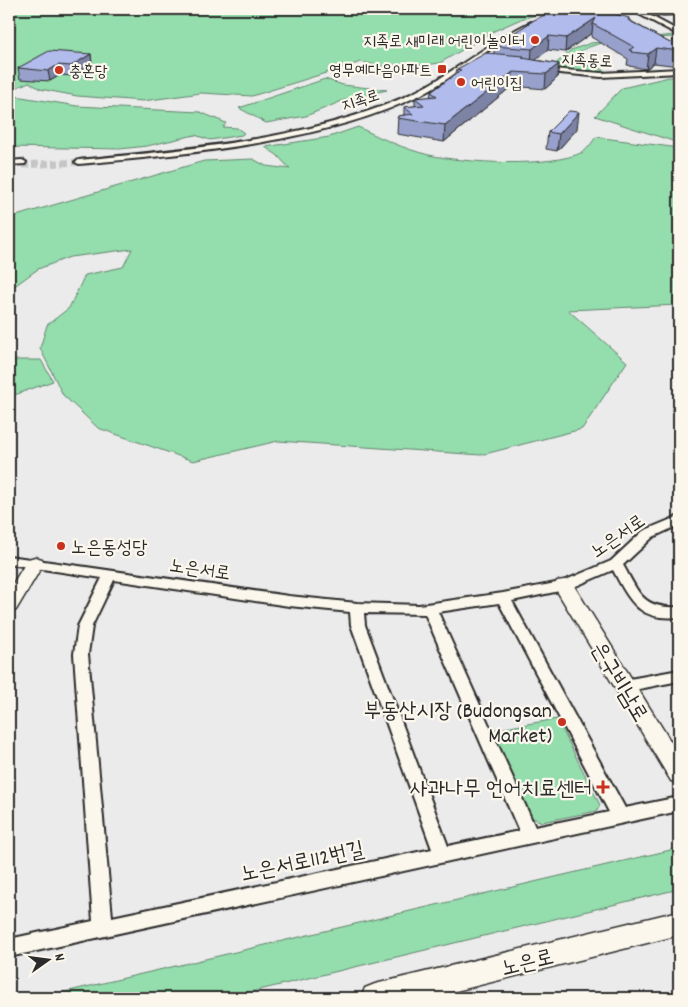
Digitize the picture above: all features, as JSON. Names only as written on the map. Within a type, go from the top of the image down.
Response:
[{"type":"street","points":[[612,9],[579,12],[631,9],[679,33]]},
{"type":"street","points":[[643,14],[679,13]]},
{"type":"street","name":"지족로","points":[[78,161],[220,146],[336,121],[415,94],[467,61],[537,21]]},
{"type":"street","points":[[670,28],[679,28]]},
{"type":"street","points":[[467,61],[478,63]]},
{"type":"street","name":"지족동로","points":[[538,71],[601,75],[679,71]]},
{"type":"street","points":[[9,164],[22,164]]},
{"type":"street","name":"노은서로","points":[[9,560],[357,608],[430,609],[503,598],[564,586],[616,564],[648,534],[679,520]]},
{"type":"street","points":[[10,602],[35,564]]},
{"type":"street","points":[[616,564],[639,603],[645,609],[658,614],[679,612]]},
{"type":"street","points":[[103,927],[81,654],[85,626],[110,575]]},
{"type":"street","name":"은구비남로","points":[[564,586],[679,774]]},
{"type":"street","points":[[503,598],[620,815]]},
{"type":"street","points":[[357,608],[358,625],[442,853]]},
{"type":"street","points":[[430,609],[529,834]]},
{"type":"street","points":[[624,686],[679,675]]},
{"type":"street","name":"노은서로112번길","points":[[9,948],[529,834],[679,804]]},
{"type":"street","name":"노은로","points":[[375,998],[679,923]]},
{"type":"green space","points":[[9,9],[559,9],[521,19],[494,31],[440,63],[396,69],[361,62],[252,96],[201,93],[143,101],[77,96],[40,89],[29,82],[9,91]]},
{"type":"green space","points":[[674,35],[679,37],[650,38],[641,38]]},
{"type":"green space","points":[[613,41],[589,47],[566,63],[599,67],[608,73],[550,69],[571,50],[591,43]]},
{"type":"green space","points":[[669,77],[679,78],[679,143],[595,116],[622,88]]},
{"type":"green space","points":[[325,79],[343,85],[387,90],[347,99],[306,116],[266,123],[239,108]]},
{"type":"green space","points":[[9,95],[77,106],[200,112],[226,123],[223,127],[237,128],[244,133],[242,135],[210,140],[195,135],[147,146],[120,149],[9,147]]},
{"type":"green space","points":[[358,127],[420,153],[444,158],[485,162],[529,162],[569,157],[585,151],[596,137],[679,148],[679,305],[568,310],[627,362],[582,429],[481,455],[278,441],[193,461],[98,428],[63,395],[40,348],[47,325],[69,308],[85,275],[123,267],[132,249],[70,257],[38,269],[9,290],[9,218],[204,161],[253,159],[266,166],[290,169],[277,155],[265,147],[329,137]]},
{"type":"green space","points":[[9,360],[41,360],[53,381],[9,397]]},
{"type":"green space","points":[[557,719],[600,805],[597,811],[542,822],[530,817],[492,730]]},
{"type":"green space","points":[[679,848],[679,889],[226,998],[39,998]]},
{"type":"building","points":[[598,9],[629,18],[628,20],[670,43],[679,36],[679,51],[656,48],[648,54],[631,52],[629,50],[634,47],[593,24],[596,18],[566,38],[549,36],[532,49],[494,46],[534,20],[555,10]]},
{"type":"building","points":[[49,51],[91,54],[71,66],[58,65],[48,71],[18,68]]},
{"type":"building","points":[[486,53],[524,56],[522,58],[559,64],[546,74],[513,72],[445,125],[397,118],[398,116],[413,114],[404,107],[424,105],[415,98],[437,96],[431,92],[461,70],[457,69]]},
{"type":"building","points":[[569,111],[579,112],[559,134],[548,132]]},
{"type":"tunnel","points":[[22,165],[79,162]]},
{"type":"place","name":"지족로 새미래 어린이놀이터","points":[[535,40]]},
{"type":"place","name":"영무예다음아파트","points":[[442,69]]},
{"type":"place","name":"충혼당","points":[[59,70]]},
{"type":"place","name":"어린이집","points":[[461,82]]},
{"type":"place","name":"노은동성당","points":[[61,546]]},
{"type":"place","name":"부동산시장 (Budongsan Market)","points":[[562,722]]},
{"type":"place","name":"사과나무 언어치료센터","points":[[603,787]]}]
